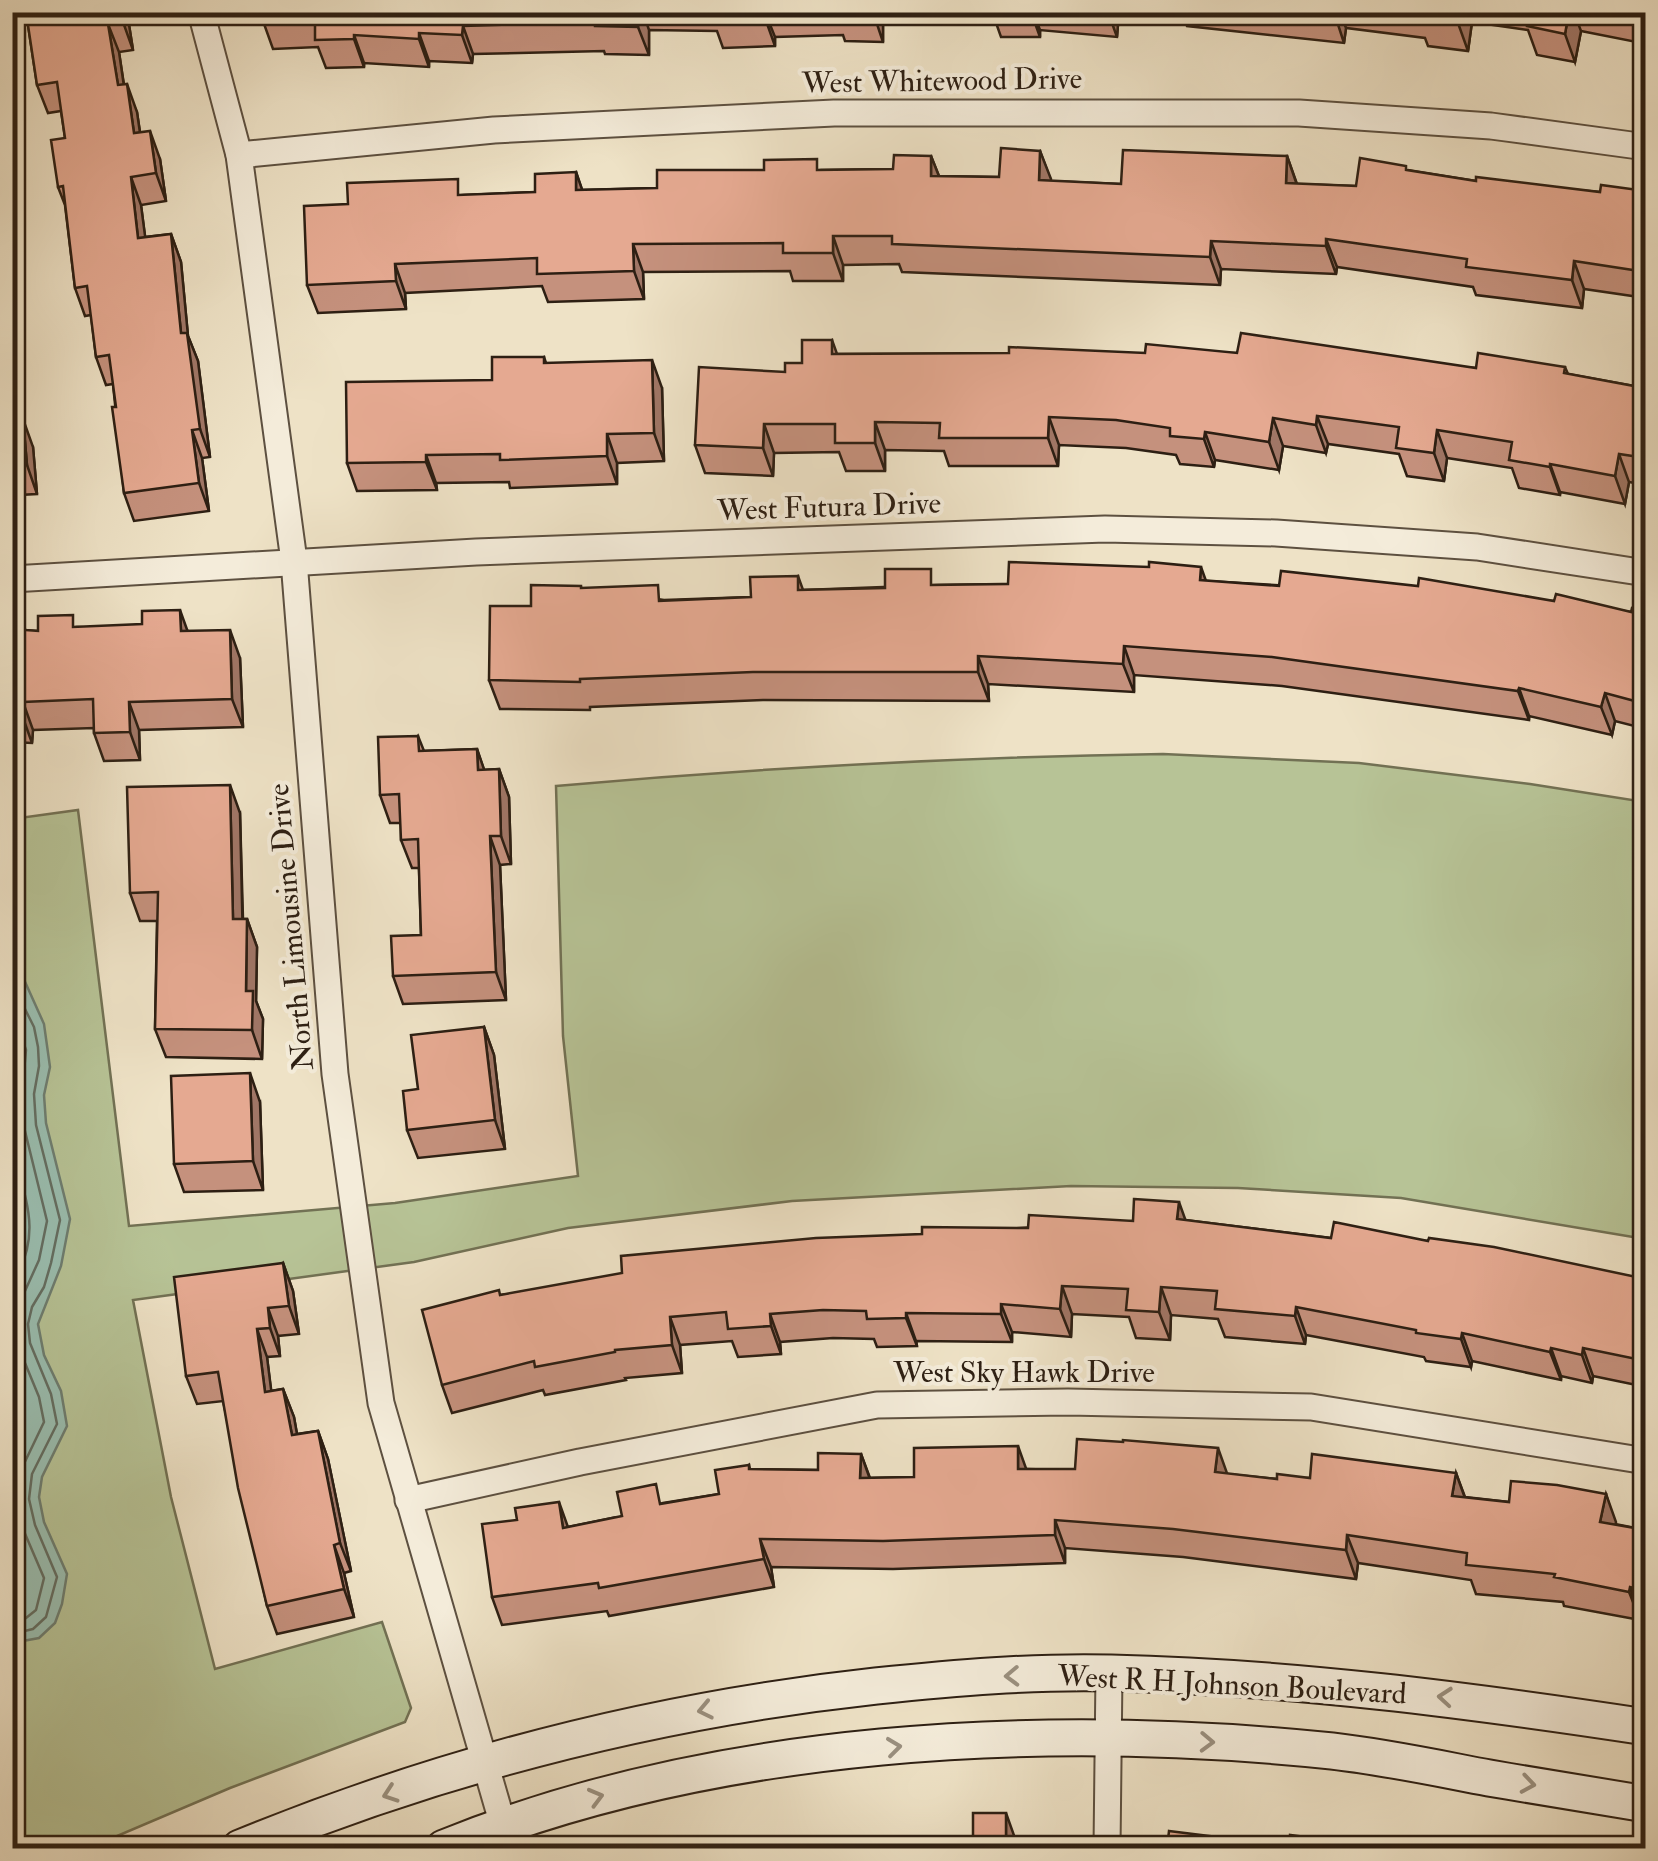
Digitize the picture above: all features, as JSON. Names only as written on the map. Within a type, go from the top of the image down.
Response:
[{"type":"main road","name":"West R H Johnson Boulevard","points":[[240,1848],[482,1761],[716,1708],[801,1694],[946,1679],[1109,1673],[1327,1685],[1477,1700],[1646,1727]]},
{"type":"main road","name":"West R H Johnson Boulevard","points":[[444,1848],[502,1825],[653,1782],[919,1744],[1109,1739],[1223,1742],[1429,1764],[1646,1804]]},
{"type":"street","name":"North Limousine Drive","points":[[201,12],[239,155],[294,561],[335,1074],[382,1402],[502,1825]]},
{"type":"street","name":"West Whitewood Drive","points":[[239,155],[494,130],[854,112],[1300,113],[1491,126],[1646,147]]},
{"type":"street","name":"West Futura Drive","points":[[12,579],[294,561],[1105,529],[1276,532],[1477,547],[1646,574]]},
{"type":"street","name":"West Sky Hawk Drive","points":[[408,1500],[580,1462],[877,1405],[1068,1402],[1311,1407],[1646,1461]]},
{"type":"street","points":[[1106,1848],[1109,1673]]},
{"type":"shaded area","points":[[1163,754],[1359,763],[1645,802],[1645,1239],[1401,1198],[1238,1188],[1071,1186],[792,1201],[568,1228],[414,1262],[133,1300],[171,1497],[215,1669],[382,1622],[411,1708],[405,1722],[230,1788],[89,1848],[13,1848],[12,819],[78,810],[129,1226],[395,1203],[578,1176],[563,1036],[556,786],[859,764]]},
{"type":"water","points":[[13,955],[44,1024],[50,1067],[44,1095],[46,1123],[70,1219],[61,1266],[38,1324],[44,1355],[61,1391],[67,1426],[42,1477],[39,1497],[44,1522],[67,1574],[55,1623],[39,1638],[12,1643]]},
{"type":"building","points":[[26,12],[122,12],[123,22],[108,24],[118,85],[127,84],[134,133],[150,131],[156,173],[131,177],[138,238],[171,234],[181,333],[187,333],[200,429],[192,430],[199,483],[124,493],[109,355],[96,357],[87,286],[75,288],[63,186],[58,187],[51,140],[65,138],[57,82],[37,85]]},
{"type":"building","points":[[263,12],[639,12],[638,27],[595,26],[595,22],[463,26],[462,35],[419,33],[419,39],[354,35],[354,39],[315,40],[315,19],[263,21]]},
{"type":"building","points":[[713,12],[765,12],[765,18],[713,19]]},
{"type":"building","points":[[1418,12],[1459,12],[1458,23],[1418,18]]},
{"type":"building","points":[[1529,12],[1569,12],[1565,34],[1527,26]]},
{"type":"building","points":[[1621,12],[1646,12],[1646,35],[1639,34],[1642,16]]},
{"type":"building","points":[[1001,148],[1040,151],[1039,180],[1121,184],[1123,150],[1287,156],[1286,183],[1356,186],[1360,158],[1476,181],[1476,177],[1600,192],[1601,185],[1646,191],[1646,272],[1574,261],[1572,280],[1466,267],[1467,259],[1326,239],[1326,246],[1211,241],[1210,257],[892,244],[892,236],[833,236],[833,253],[783,253],[783,243],[633,244],[634,271],[537,274],[537,258],[395,264],[396,281],[307,285],[304,206],[348,204],[347,183],[458,179],[458,195],[535,192],[535,174],[576,172],[576,190],[657,188],[657,170],[764,170],[764,160],[817,159],[817,170],[893,169],[894,155],[931,156],[931,176],[999,177]]},
{"type":"building","points":[[1241,333],[1476,368],[1478,353],[1565,367],[1564,373],[1634,386],[1637,376],[1646,378],[1646,458],[1619,454],[1615,476],[1509,460],[1512,442],[1437,430],[1434,453],[1396,448],[1399,427],[1317,416],[1316,425],[1273,418],[1269,442],[1205,432],[1204,439],[1170,436],[1170,428],[1116,420],[1049,417],[1048,438],[939,438],[940,423],[875,422],[875,443],[835,443],[835,424],[764,424],[763,448],[695,445],[699,367],[785,372],[785,363],[802,363],[802,340],[832,340],[832,354],[1009,353],[1009,347],[1145,353],[1146,344],[1237,353]]},
{"type":"building","points":[[492,357],[544,357],[544,363],[652,360],[654,433],[607,434],[607,456],[500,460],[500,454],[426,455],[426,462],[347,463],[346,382],[492,380]]},
{"type":"building","points":[[23,419],[27,465],[12,467],[12,420]]},
{"type":"building","points":[[1009,562],[1149,567],[1149,562],[1201,567],[1200,580],[1279,586],[1281,571],[1418,586],[1419,578],[1554,601],[1556,594],[1631,612],[1632,608],[1646,611],[1646,704],[1605,693],[1601,707],[1519,688],[1518,691],[1272,657],[1124,646],[1123,664],[978,656],[978,672],[753,672],[580,682],[489,680],[490,606],[531,606],[531,585],[658,585],[659,601],[751,597],[750,577],[798,576],[798,590],[885,588],[885,569],[931,569],[931,585],[1008,584]]},
{"type":"building","points":[[180,610],[181,631],[230,630],[232,699],[129,702],[130,732],[94,733],[93,699],[23,702],[22,715],[12,714],[12,629],[38,631],[38,616],[73,615],[73,627],[142,624],[142,611]]},
{"type":"building","points":[[418,736],[419,751],[477,749],[478,770],[499,769],[501,836],[490,836],[496,972],[393,976],[391,936],[421,935],[418,839],[401,840],[399,794],[380,795],[378,737]]},
{"type":"building","points":[[230,785],[233,919],[247,919],[246,991],[253,991],[252,1030],[155,1029],[158,892],[130,893],[127,787]]},
{"type":"building","points":[[484,1027],[495,1120],[407,1130],[403,1091],[418,1089],[411,1035]]},
{"type":"building","points":[[250,1073],[253,1161],[174,1164],[171,1076]]},
{"type":"building","points":[[1134,1199],[1179,1202],[1177,1219],[1331,1238],[1334,1222],[1428,1241],[1429,1238],[1494,1247],[1646,1279],[1646,1361],[1583,1348],[1582,1355],[1551,1348],[1550,1352],[1462,1333],[1461,1339],[1416,1333],[1296,1307],[1295,1316],[1215,1309],[1217,1291],[1161,1287],[1159,1312],[1126,1310],[1128,1289],[1062,1286],[1060,1309],[1001,1304],[1001,1314],[906,1313],[906,1318],[867,1319],[866,1311],[823,1310],[770,1314],[771,1326],[728,1329],[726,1312],[670,1317],[672,1345],[615,1350],[535,1367],[534,1361],[442,1385],[422,1310],[499,1290],[500,1295],[622,1273],[621,1256],[816,1238],[922,1234],[922,1227],[1028,1228],[1029,1215],[1133,1221]]},
{"type":"building","points":[[283,1263],[289,1306],[268,1308],[270,1328],[257,1329],[265,1392],[283,1389],[292,1435],[318,1431],[340,1543],[334,1545],[344,1589],[267,1606],[238,1488],[218,1372],[186,1376],[174,1277]]},
{"type":"building","points":[[1077,1439],[1218,1448],[1215,1472],[1277,1479],[1277,1474],[1310,1478],[1312,1454],[1456,1473],[1452,1496],[1509,1502],[1511,1481],[1606,1494],[1600,1522],[1646,1530],[1646,1591],[1630,1587],[1629,1592],[1554,1577],[1555,1574],[1466,1565],[1467,1553],[1347,1535],[1346,1550],[1173,1529],[1055,1520],[1055,1535],[883,1541],[760,1539],[764,1559],[599,1588],[598,1583],[492,1597],[482,1524],[517,1520],[515,1508],[559,1502],[563,1528],[622,1516],[617,1492],[656,1484],[660,1504],[719,1494],[715,1470],[749,1465],[749,1469],[818,1470],[818,1453],[861,1454],[860,1478],[914,1477],[914,1448],[1018,1446],[1018,1469],[1075,1469]]},
{"type":"building","points":[[973,1813],[1006,1813],[1006,1837],[1031,1837],[1031,1848],[859,1848],[910,1841],[973,1841]]},
{"type":"building","points":[[1169,1831],[1289,1846],[1290,1835],[1359,1844],[1359,1848],[1167,1848]]}]
